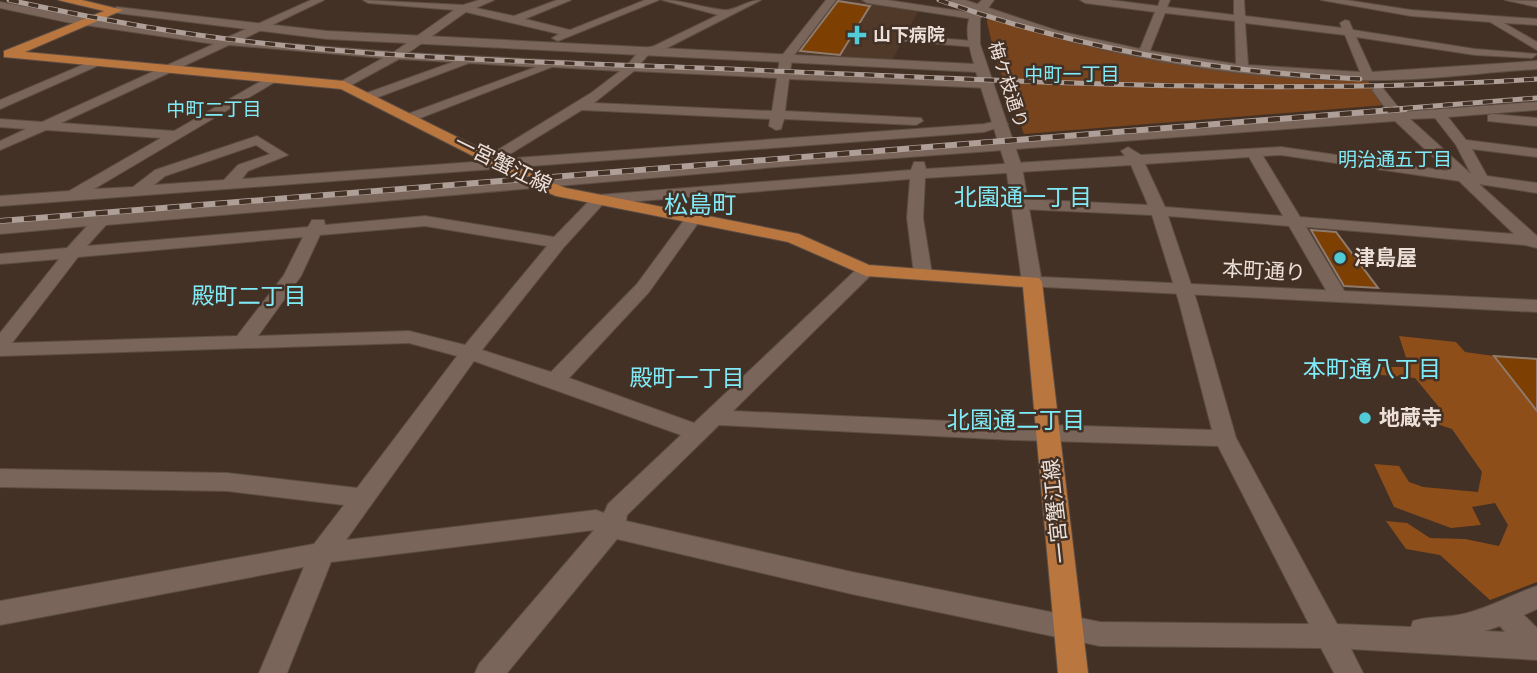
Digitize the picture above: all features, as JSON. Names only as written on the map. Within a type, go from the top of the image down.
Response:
[{"type":"main road","points":[[64,0],[117,10]]},
{"type":"main road","name":"一宮蟹江線","points":[[3,55],[117,10]]},
{"type":"main road","name":"一宮蟹江線","points":[[3,55],[344,85],[562,192],[793,238],[866,270],[1032,282],[1073,673]]},
{"type":"street","points":[[117,10],[145,0]]},
{"type":"street","points":[[0,146],[319,0]]},
{"type":"street","points":[[368,0],[406,1],[464,8],[570,33]]},
{"type":"street","points":[[344,85],[396,56],[415,40],[464,8],[489,0]]},
{"type":"street","points":[[514,20],[566,0]]},
{"type":"street","points":[[524,63],[540,46],[654,0]]},
{"type":"street","points":[[667,0],[728,14]]},
{"type":"street","points":[[499,162],[633,68],[645,51],[657,49],[756,0]]},
{"type":"street","points":[[772,144],[786,58],[831,0]]},
{"type":"street","points":[[867,0],[975,12],[1144,53],[1242,66],[1368,76],[1537,65]]},
{"type":"street","points":[[956,0],[975,12]]},
{"type":"street","points":[[975,12],[989,0]]},
{"type":"street","points":[[1085,0],[1163,4],[1348,32],[1493,21],[1537,22]]},
{"type":"street","points":[[1239,0],[1242,18],[1242,66]]},
{"type":"street","points":[[1510,0],[1534,5]]},
{"type":"street","points":[[1333,1],[1413,27],[1475,52],[1537,55]]},
{"type":"street","points":[[1333,1],[1368,76]]},
{"type":"street","points":[[1144,53],[1163,4]]},
{"type":"street","points":[[1437,4],[1493,21],[1537,47]]},
{"type":"street","points":[[4,8],[156,35],[227,42],[471,61],[990,90]]},
{"type":"street","points":[[117,10],[327,35],[982,68]]},
{"type":"street","name":"梅ケ枝通り","points":[[975,12],[972,31],[974,44],[1014,167],[1032,282]]},
{"type":"street","points":[[1413,27],[1442,72]]},
{"type":"street","points":[[909,39],[974,44]]},
{"type":"street","points":[[368,97],[471,61]]},
{"type":"street","points":[[0,105],[97,62]]},
{"type":"street","points":[[410,118],[554,64]]},
{"type":"street","points":[[72,196],[172,135],[274,79]]},
{"type":"street","points":[[618,79],[782,80]]},
{"type":"street","points":[[1378,90],[1397,115],[1461,178],[1535,243]]},
{"type":"street","points":[[577,106],[923,122],[935,131]]},
{"type":"street","points":[[0,229],[802,161],[1537,106]]},
{"type":"street","points":[[1438,112],[1537,122]]},
{"type":"street","points":[[1438,112],[1462,144],[1482,180]]},
{"type":"street","points":[[0,123],[172,135]]},
{"type":"street","points":[[0,201],[984,128],[1001,124]]},
{"type":"street","points":[[1115,138],[1136,159],[1159,212],[1184,290],[1225,438],[1349,673]]},
{"type":"street","points":[[0,348],[99,221],[160,173],[257,140],[281,155],[243,168],[228,185]]},
{"type":"street","points":[[1462,144],[1537,153]]},
{"type":"street","points":[[1254,153],[1298,222],[1339,297]]},
{"type":"street","points":[[273,673],[322,553],[470,352],[558,243],[598,200],[1014,167],[1254,153],[1312,153],[1537,188]]},
{"type":"street","points":[[921,154],[915,218],[923,274]]},
{"type":"street","points":[[243,342],[292,276],[337,177]]},
{"type":"street","points":[[1021,204],[1110,207],[1535,243]]},
{"type":"street","points":[[556,379],[643,288],[693,219]]},
{"type":"street","points":[[0,259],[425,220],[558,243]]},
{"type":"street","points":[[489,673],[612,528],[617,511],[866,270]]},
{"type":"street","name":"本町通り","points":[[1032,282],[1537,306]]},
{"type":"street","points":[[0,348],[409,337],[470,352],[704,425],[1225,438]]},
{"type":"street","points":[[0,478],[227,482],[363,498]]},
{"type":"street","points":[[0,613],[322,553],[596,520],[612,528],[1069,630],[1100,634],[1331,636],[1537,647]]},
{"type":"street","points":[[1331,636],[1458,628],[1537,597]]},
{"type":"street","points":[[1503,611],[1537,647]]},
{"type":"shaded area","name":"山下病院","points":[[836,0],[854,0],[919,10],[892,60],[795,55]]},
{"type":"shaded area","points":[[988,16],[1155,57],[1366,78],[1385,105],[1024,134],[995,57]]},
{"type":"shaded area","points":[[1399,336],[1456,342],[1465,352],[1494,356],[1527,399],[1537,400],[1537,582],[1490,600],[1440,555],[1406,549],[1386,521],[1407,523],[1430,538],[1465,539],[1499,546],[1508,525],[1495,503],[1472,507],[1481,525],[1451,528],[1394,507],[1374,464],[1399,466],[1409,482],[1423,487],[1478,492],[1482,472],[1452,429],[1437,424],[1443,412],[1415,378],[1381,375],[1378,367],[1409,367]]},
{"type":"building","name":"山下病院","points":[[838,1],[870,6],[840,55],[800,51]]},
{"type":"building","name":"津島屋","points":[[1311,230],[1336,232],[1378,288],[1344,286]]},
{"type":"building","points":[[1494,356],[1537,359],[1537,411]]},
{"type":"railway","points":[[9,0],[145,27],[261,43],[471,59],[1243,87],[1439,84],[1537,79]]},
{"type":"railway","points":[[939,0],[1042,32],[1146,55],[1252,71],[1360,79]]},
{"type":"railway","points":[[1383,110],[1537,98]]},
{"type":"railway","points":[[0,221],[1405,109]]},
{"type":"place","name":"山下病院","points":[[857,35]]},
{"type":"place","name":"津島屋","points":[[1340,258]]},
{"type":"place","name":"地蔵寺","points":[[1365,418]]},
{"type":"district","name":"中町一丁目","points":[[1072,74]]},
{"type":"district","name":"中町二丁目","points":[[214,109]]},
{"type":"district","name":"明治通五丁目","points":[[1395,159]]},
{"type":"district","name":"北園通一丁目","points":[[1023,197]]},
{"type":"district","name":"松島町","points":[[700,205]]},
{"type":"district","name":"殿町二丁目","points":[[249,296]]},
{"type":"district","name":"本町通八丁目","points":[[1372,369]]},
{"type":"district","name":"殿町一丁目","points":[[687,378]]},
{"type":"district","name":"北園通二丁目","points":[[1016,420]]}]
